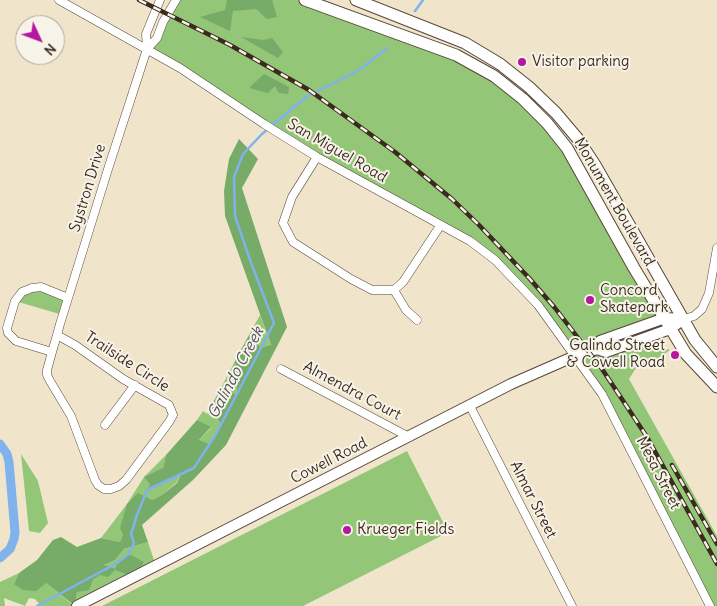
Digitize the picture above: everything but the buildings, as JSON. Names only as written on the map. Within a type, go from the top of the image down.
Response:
[{"type":"main road","name":"Monument Boulevard","points":[[305,0],[456,55],[482,69],[523,99],[547,123],[567,148],[670,329],[686,354],[717,386]]},
{"type":"main road","name":"Monument Boulevard","points":[[356,0],[465,43],[500,64],[529,87],[556,113],[578,139],[595,165],[695,340],[717,367]]},
{"type":"street","name":"San Miguel Road","points":[[59,0],[214,89],[273,130],[316,156],[470,241],[495,260],[538,305],[575,356]]},
{"type":"street","name":"Systron Drive","points":[[57,335],[147,49],[146,34],[160,0]]},
{"type":"street","name":"Systron Drive","points":[[147,49],[157,38],[163,22],[176,0]]},
{"type":"street","points":[[316,156],[292,197],[283,223],[293,242],[351,279],[372,290],[394,290],[403,282],[440,226]]},
{"type":"street","points":[[684,319],[694,316],[702,309],[709,293],[717,248]]},
{"type":"street","points":[[52,352],[16,341],[8,333],[7,328],[15,301],[22,292],[41,288],[68,298]]},
{"type":"street","points":[[394,290],[406,310],[417,320]]},
{"type":"street","name":"Cowell Road","points":[[597,349],[600,341],[665,318],[684,319]]},
{"type":"street","name":"Cowell Road","points":[[77,606],[511,384],[575,356],[597,349],[606,352],[670,329],[684,319]]},
{"type":"street","name":"Trailside Circle","points":[[57,335],[123,379],[169,405],[173,415],[126,480],[119,486],[112,489],[104,489],[94,480],[71,416],[47,375],[52,352],[57,335]]},
{"type":"street","name":"Mesa Street","points":[[575,356],[602,394],[710,606]]},
{"type":"street","name":"Almendra Court","points":[[281,368],[409,437]]},
{"type":"street","points":[[105,425],[134,385]]},
{"type":"street","name":"Almar Street","points":[[470,406],[572,606]]},
{"type":"green space","points":[[176,0],[305,0],[477,65],[547,123],[665,318],[601,341],[597,349],[649,344],[670,350],[657,359],[636,368],[629,379],[717,536],[717,606],[710,606],[602,394],[538,305],[470,241],[317,157],[147,49]]},
{"type":"green space","points":[[227,0],[272,0],[277,17],[267,19],[256,9],[233,11],[230,31],[200,17],[225,10]]},
{"type":"green space","points":[[241,37],[263,40],[272,38],[283,52],[278,58]]},
{"type":"green space","points":[[264,74],[289,87],[288,94],[279,93],[275,86],[268,93],[249,88]]},
{"type":"green space","points":[[239,139],[258,159],[242,188],[287,327],[226,445],[193,480],[142,525],[148,542],[124,549],[115,560],[104,565],[115,569],[117,563],[129,554],[144,562],[134,577],[115,570],[108,577],[100,575],[93,580],[89,590],[77,592],[75,606],[46,583],[36,591],[23,590],[14,584],[19,573],[37,560],[53,540],[61,537],[77,547],[101,538],[120,542],[123,534],[120,528],[127,504],[138,493],[152,500],[162,495],[177,483],[180,476],[147,490],[150,484],[144,477],[163,468],[166,455],[197,420],[211,427],[199,440],[209,444],[216,434],[221,424],[210,408],[220,390],[237,394],[235,361],[249,335],[261,348],[271,345],[225,216],[224,191],[229,159]]},
{"type":"green space","points":[[32,288],[68,298],[63,315],[15,301]]},
{"type":"green space","points":[[260,315],[271,346],[261,348],[249,335]]},
{"type":"green space","points":[[235,361],[237,394],[220,390]]},
{"type":"green space","points":[[210,408],[221,424],[209,445],[199,440],[211,428],[197,420],[203,411],[207,414]]},
{"type":"green space","name":"Krueger Fields","points":[[407,451],[444,524],[441,536],[303,606],[102,606]]},
{"type":"green space","points":[[21,454],[38,481],[48,523],[40,533],[29,531]]},
{"type":"green space","points":[[166,455],[163,468],[150,484],[148,490],[180,475],[177,482],[162,495],[152,500],[123,534],[120,542],[101,538],[127,504],[144,477]]},
{"type":"green space","points":[[148,542],[156,566],[75,606],[77,592],[100,575],[115,570],[104,565],[115,560],[124,549]]},
{"type":"green space","points":[[19,573],[14,584],[46,583],[74,606],[41,606],[35,599],[29,598],[25,606],[4,598],[5,606],[0,606],[0,582]]},
{"type":"waterway","name":"Galindo Creek","points":[[415,11],[423,0]]},
{"type":"waterway","name":"Galindo Creek","points":[[37,606],[117,563],[129,554],[134,543],[131,534],[147,490],[194,468],[216,434],[274,323],[235,216],[234,177],[243,154],[262,134],[306,97],[361,69],[387,48]]},
{"type":"waterway","points":[[0,444],[7,454],[9,462],[15,532],[10,549],[0,558]]},
{"type":"railway","points":[[139,0],[230,45],[309,90],[395,152],[452,199],[479,225],[555,308],[602,369],[647,437],[717,564]]},
{"type":"railway","points":[[672,465],[717,544]]},
{"type":"place","name":"Visitor parking","points":[[522,62]]},
{"type":"place","name":"Concord Skatepark","points":[[590,300]]},
{"type":"place","name":"Galindo Street & Cowell Road","points":[[675,355]]},
{"type":"place","name":"Krueger Fields","points":[[347,530]]}]
